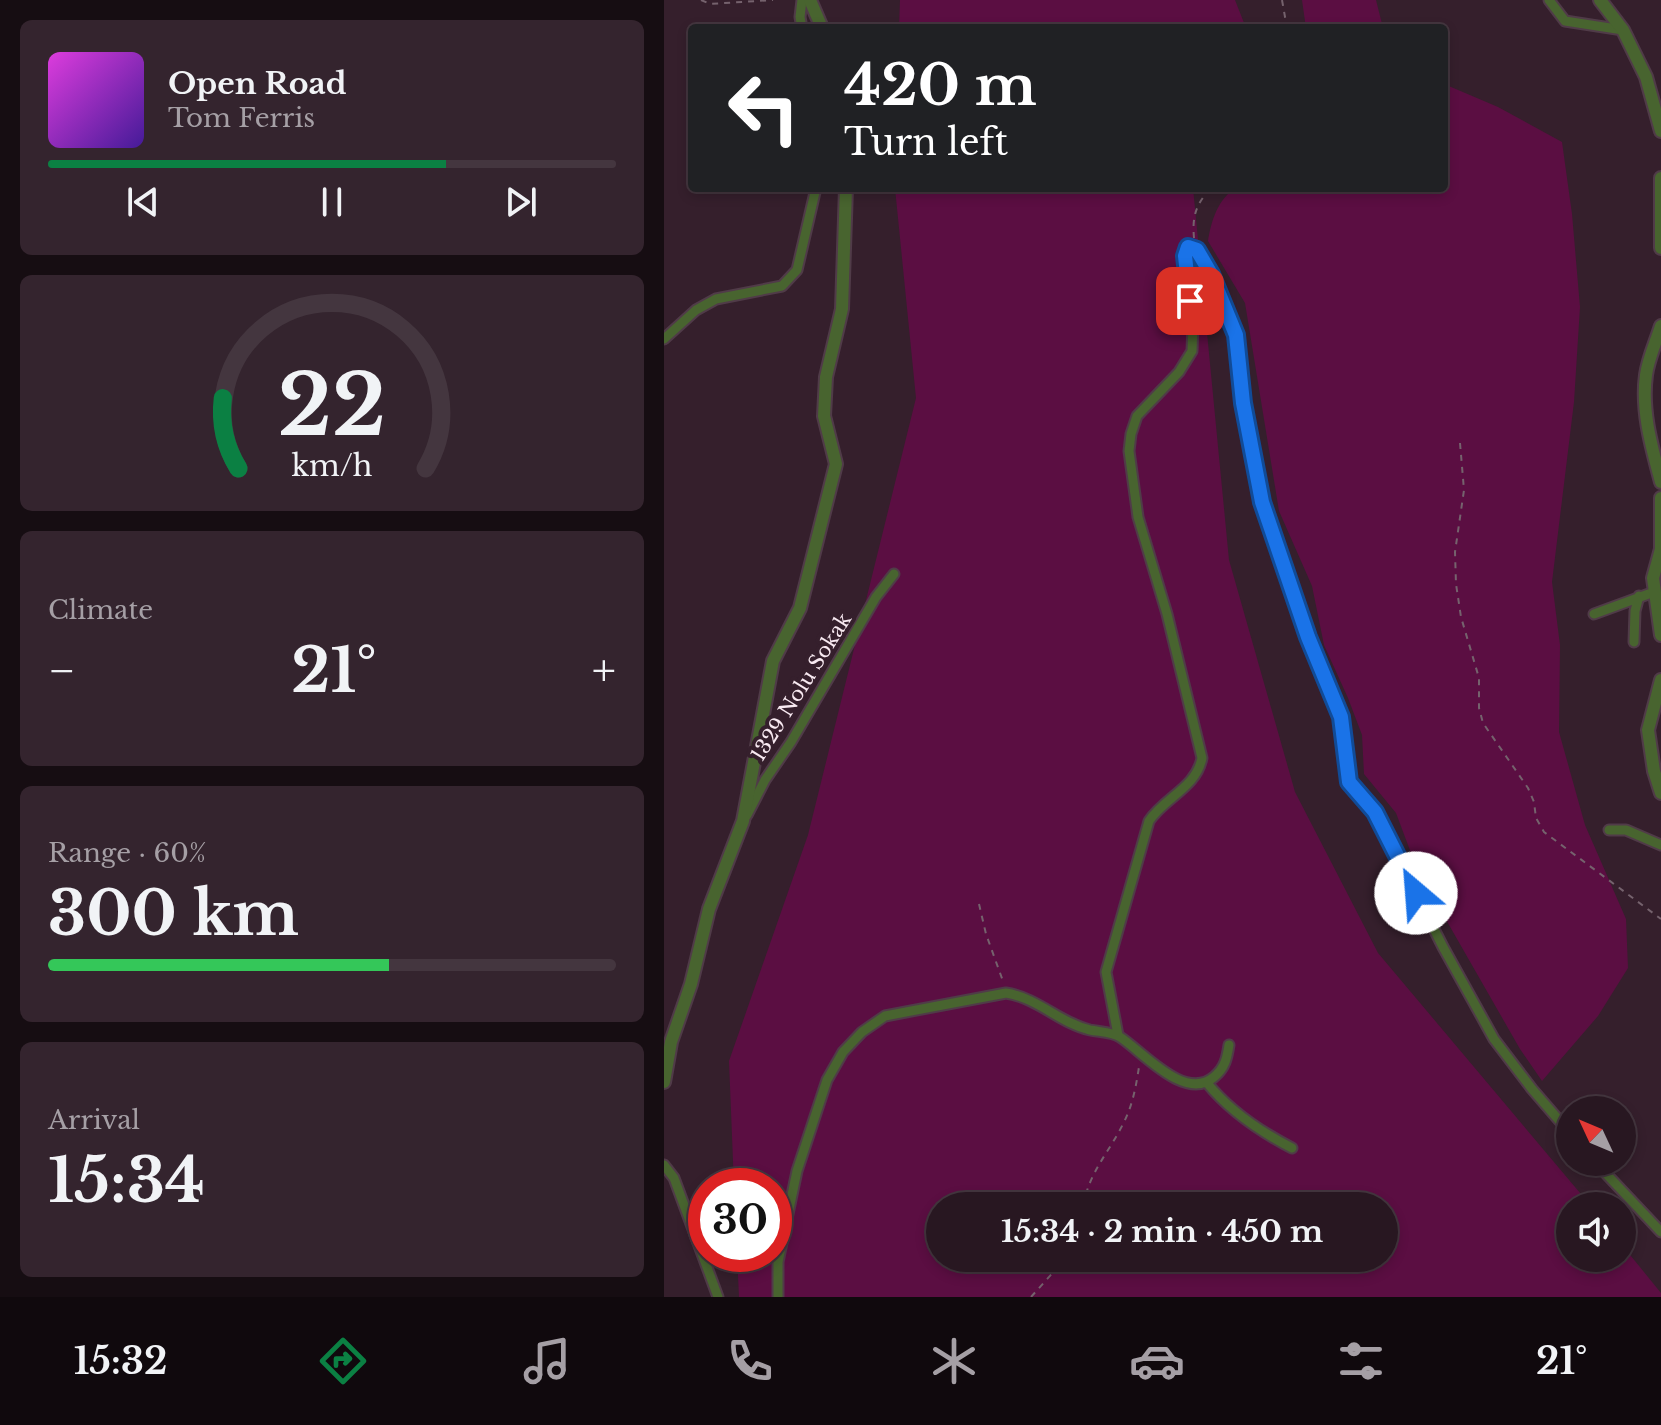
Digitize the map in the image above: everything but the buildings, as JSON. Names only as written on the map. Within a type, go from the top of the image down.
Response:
[{"type":"street","points":[[801,24],[802,0]]},
{"type":"street","points":[[810,0],[820,24]]},
{"type":"street","points":[[1549,0],[1565,21],[1623,30]]},
{"type":"street","points":[[1600,0],[1623,30],[1646,77],[1661,131]]},
{"type":"street","points":[[1661,178],[1661,248]]},
{"type":"street","points":[[664,339],[696,310],[716,299],[782,286],[797,270],[815,192]]},
{"type":"street","points":[[664,1082],[671,1042],[691,984],[709,909],[743,821],[773,661],[800,608],[836,464],[824,416],[826,377],[842,309],[846,192]]},
{"type":"street","points":[[1118,1035],[1106,972],[1149,821],[1158,807],[1194,780],[1202,758],[1167,614],[1138,517],[1129,451],[1137,416],[1179,372],[1192,351],[1193,324],[1185,256],[1188,247],[1197,250],[1211,274],[1236,335],[1243,403],[1262,502],[1308,637],[1341,717],[1349,782],[1375,812],[1443,947],[1494,1039],[1556,1117]]},
{"type":"street","points":[[1661,326],[1646,373],[1645,403],[1661,482]]},
{"type":"street","points":[[1661,498],[1661,549],[1653,578],[1661,635]]},
{"type":"street","name":"1329 Nolu Sokak","points":[[743,821],[876,597],[894,574]]},
{"type":"street","points":[[1594,614],[1654,592]]},
{"type":"street","points":[[1634,642],[1639,596]]},
{"type":"street","points":[[1661,680],[1648,730],[1654,771],[1661,793]]},
{"type":"street","points":[[1609,830],[1626,830],[1661,845]]},
{"type":"street","points":[[778,1297],[778,1262],[797,1171],[827,1080],[843,1052],[862,1032],[885,1016],[1006,993],[1023,996],[1087,1030],[1118,1035],[1177,1080],[1191,1084],[1207,1083],[1226,1061],[1229,1045]]},
{"type":"street","points":[[1207,1083],[1239,1114],[1292,1148]]},
{"type":"street","points":[[664,1165],[674,1178],[718,1297]]},
{"type":"street","points":[[1608,1176],[1661,1232]]},
{"type":"path","points":[[701,0],[710,4],[773,0]]},
{"type":"path","points":[[1282,0],[1286,24]]},
{"type":"path","points":[[1197,250],[1193,217],[1198,203],[1208,192]]},
{"type":"path","points":[[1460,443],[1464,490],[1455,552],[1457,600],[1479,678],[1483,723],[1528,788],[1536,818],[1544,832],[1661,919]]},
{"type":"path","points":[[979,904],[1006,993]]},
{"type":"path","points":[[1087,1192],[1093,1173],[1119,1133],[1132,1105],[1141,1054]]},
{"type":"path","points":[[1031,1297],[1053,1272]]},
{"type":"shaded area","points":[[900,0],[1235,0],[1244,24],[899,24]]},
{"type":"shaded area","points":[[1302,0],[1376,0],[1382,24],[1305,24]]},
{"type":"shaded area","points":[[1448,86],[1498,107],[1562,142],[1580,307],[1574,402],[1552,582],[1560,645],[1559,732],[1585,825],[1626,919],[1628,968],[1598,1016],[1542,1081],[1520,1049],[1417,869],[1396,813],[1364,774],[1362,735],[1324,645],[1312,586],[1279,511],[1245,303],[1208,241],[1213,218],[1230,192],[1448,192]]},
{"type":"shaded area","points":[[895,192],[1193,192],[1229,560],[1295,792],[1378,953],[1556,1164],[1556,1176],[1566,1176],[1579,1192],[1556,1192],[1556,1272],[1636,1272],[1636,1262],[1661,1297],[739,1297],[738,1272],[792,1272],[792,1168],[733,1168],[729,1061],[808,835],[916,398]]},
{"type":"route","points":[[1190,301],[1185,256],[1188,247],[1197,250],[1211,274],[1236,335],[1243,403],[1262,502],[1308,637],[1341,717],[1349,782],[1375,812],[1416,893]]}]
